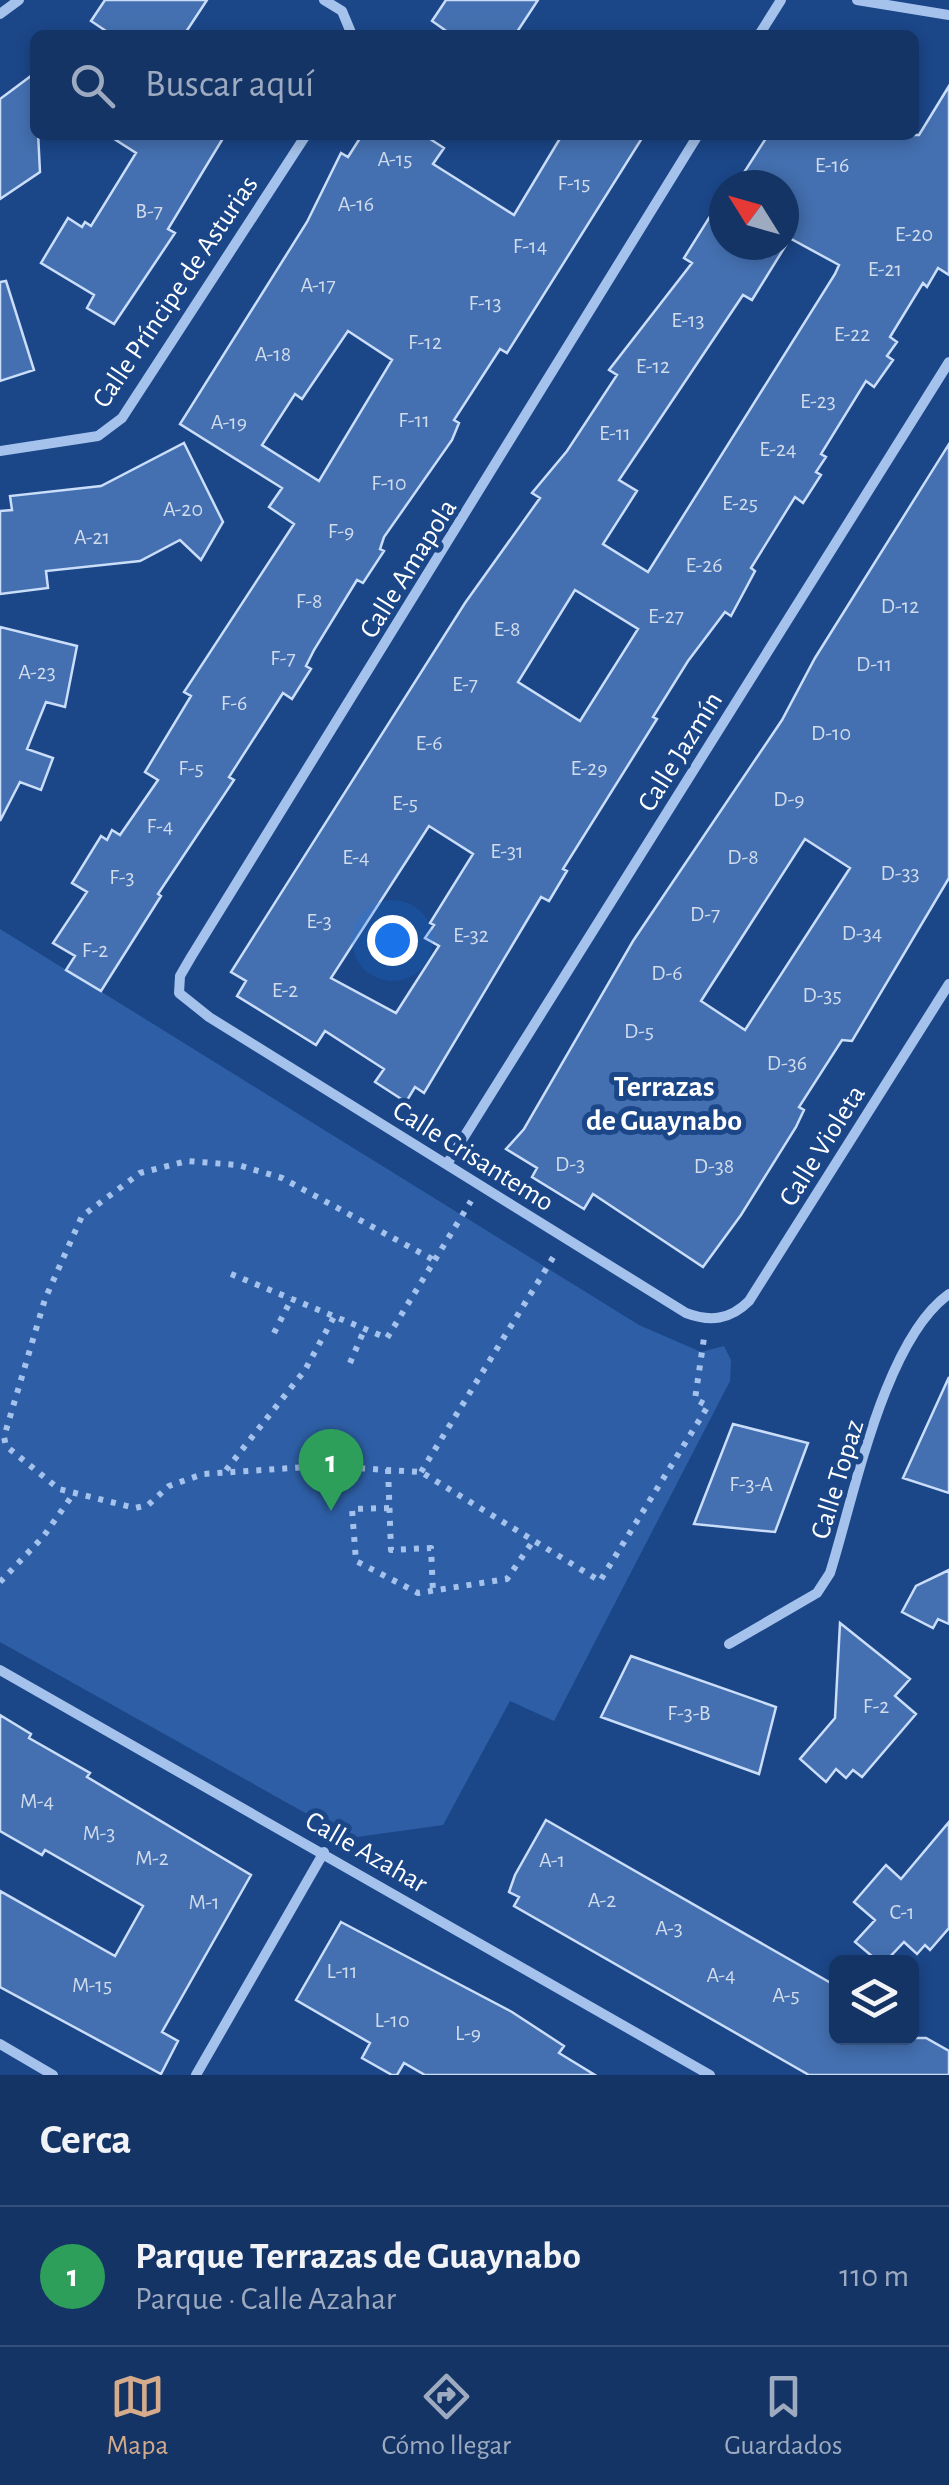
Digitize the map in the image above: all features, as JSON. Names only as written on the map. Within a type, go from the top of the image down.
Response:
[{"type":"street","points":[[0,14],[18,0]]},
{"type":"street","points":[[324,0],[342,12],[350,30]]},
{"type":"street","points":[[762,30],[780,0]]},
{"type":"street","points":[[857,0],[949,15]]},
{"type":"street","name":"Calle Príncipe de Asturias","points":[[0,451],[69,444],[98,436],[122,418],[303,140]]},
{"type":"street","name":"Calle Amapola","points":[[209,1017],[180,993],[180,976],[695,140]]},
{"type":"street","name":"Calle Jazmín","points":[[447,1164],[949,362]]},
{"type":"street","name":"Calle Violeta","points":[[707,1319],[720,1318],[749,1301],[949,984]]},
{"type":"street","name":"Calle Crisantemo","points":[[209,1017],[686,1312],[707,1319]]},
{"type":"street","name":"Calle Topaz","points":[[729,1644],[817,1593],[830,1573],[895,1364],[920,1324],[949,1294]]},
{"type":"street","name":"Calle Azahar","points":[[0,1670],[710,2075]]},
{"type":"street","points":[[196,2075],[324,1852]]},
{"type":"street","points":[[0,2044],[53,2075]]},
{"type":"path","points":[[432,1259],[282,1178],[238,1165],[187,1161],[140,1173],[109,1192],[82,1216],[45,1299],[4,1437],[6,1446],[59,1489],[134,1508],[148,1505],[169,1486],[185,1479],[225,1471],[322,1466],[421,1472],[600,1581],[708,1406],[696,1398],[707,1319]]},
{"type":"path","points":[[231,1274],[387,1338],[432,1259],[482,1186]]},
{"type":"path","points":[[421,1472],[565,1238]]},
{"type":"path","points":[[274,1333],[292,1298]]},
{"type":"path","points":[[225,1471],[305,1370],[335,1315]]},
{"type":"path","points":[[350,1363],[365,1328]]},
{"type":"path","points":[[388,1469],[391,1550],[431,1548],[433,1592]]},
{"type":"path","points":[[0,1582],[43,1537],[74,1493]]},
{"type":"path","points":[[389,1508],[352,1510],[356,1561],[418,1592],[507,1579],[533,1541]]},
{"type":"shaded area","points":[[0,929],[639,1325],[701,1352],[724,1346],[731,1360],[730,1381],[554,1721],[510,1701],[443,1825],[350,1838],[0,1642]]},
{"type":"building","points":[[105,0],[207,0],[187,30],[104,30],[91,21]]},
{"type":"building","points":[[446,0],[538,0],[518,30],[445,30],[432,21]]},
{"type":"building","points":[[30,77],[30,140],[38,140],[40,172],[0,199],[0,99]]},
{"type":"building","points":[[949,86],[949,275],[938,268],[927,287],[923,283],[890,337],[897,342],[887,356],[893,360],[874,387],[866,381],[821,454],[826,457],[816,472],[821,475],[803,503],[795,497],[751,568],[755,571],[731,616],[725,612],[688,661],[653,717],[657,719],[563,869],[567,871],[549,901],[541,897],[424,1093],[415,1087],[406,1102],[375,1082],[384,1069],[325,1031],[316,1045],[237,996],[246,981],[231,972],[465,603],[540,498],[532,493],[567,451],[617,375],[609,370],[692,263],[684,258],[709,218],[709,260],[777,260],[752,300],[743,295],[619,480],[637,491],[603,544],[648,572],[839,265],[799,243],[799,170],[746,170],[765,140],[919,140]],"holes":[[[575,590],[638,629],[580,721],[518,682]],[[429,826],[473,854],[430,923],[434,925],[425,938],[439,946],[396,1013],[331,978]]]},
{"type":"building","points":[[116,140],[222,140],[168,229],[175,233],[114,324],[87,308],[94,295],[41,263],[68,218],[82,227],[85,222],[91,226],[136,153]]},
{"type":"building","points":[[359,140],[432,140],[444,148],[433,164],[514,215],[559,140],[641,140],[507,353],[500,349],[454,420],[459,423],[452,440],[384,537],[380,549],[384,551],[363,583],[357,580],[314,650],[306,666],[311,669],[292,699],[283,693],[229,777],[234,780],[158,894],[161,896],[101,991],[66,970],[75,956],[53,943],[87,892],[72,883],[101,836],[107,840],[112,830],[120,835],[158,780],[145,772],[191,696],[184,692],[294,524],[269,507],[282,488],[180,424],[307,222],[341,153],[348,157]],"holes":[[[348,331],[392,360],[319,481],[262,445],[295,394],[302,399]]]},
{"type":"building","points":[[6,281],[34,370],[0,381],[0,282]]},
{"type":"building","points":[[184,443],[223,522],[201,560],[180,540],[140,561],[46,571],[48,588],[0,594],[0,511],[12,510],[10,496],[101,486]]},
{"type":"building","points":[[949,444],[949,878],[852,1041],[842,1040],[799,1107],[804,1110],[796,1127],[703,1267],[593,1194],[584,1209],[532,1177],[537,1168],[506,1149],[524,1129],[633,941],[782,720],[815,658]],"holes":[[[805,839],[850,868],[745,1030],[701,1001]]]},
{"type":"building","points":[[0,627],[77,646],[65,707],[46,702],[27,749],[53,758],[41,790],[20,782],[0,821]]},
{"type":"building","points":[[949,1377],[949,1493],[903,1478]]},
{"type":"building","points":[[733,1424],[808,1443],[775,1532],[694,1524]]},
{"type":"building","points":[[949,1570],[949,1624],[938,1619],[933,1628],[902,1612],[916,1586]]},
{"type":"building","points":[[840,1623],[910,1679],[895,1696],[916,1714],[862,1777],[853,1770],[846,1778],[836,1769],[826,1782],[800,1759],[835,1718]]},
{"type":"building","points":[[631,1656],[776,1707],[759,1774],[601,1717]]},
{"type":"building","points":[[0,1715],[31,1734],[29,1738],[90,1773],[87,1777],[251,1875],[162,2032],[178,2041],[161,2074],[0,1987],[0,1891],[115,1956],[143,1906],[45,1850],[42,1855],[0,1831]]},
{"type":"building","points":[[546,1820],[829,1982],[829,2045],[919,2045],[919,2038],[926,2038],[949,2051],[949,2075],[809,2075],[514,1906],[519,1897],[509,1892]]},
{"type":"building","points":[[949,1822],[949,1928],[930,1950],[925,1945],[917,1954],[904,1942],[892,1955],[871,1955],[855,1942],[875,1920],[854,1902],[886,1865],[901,1879]]},
{"type":"building","points":[[341,1922],[512,2012],[564,2046],[559,2053],[595,2075],[425,2075],[404,2063],[397,2075],[392,2075],[362,2058],[370,2043],[296,2000]]},
{"type":"place","name":"Parque Terrazas de Guaynabo","points":[[331,1511]]},
{"type":"district","name":"Terrazas de Guaynabo","points":[[664,1103]]}]
